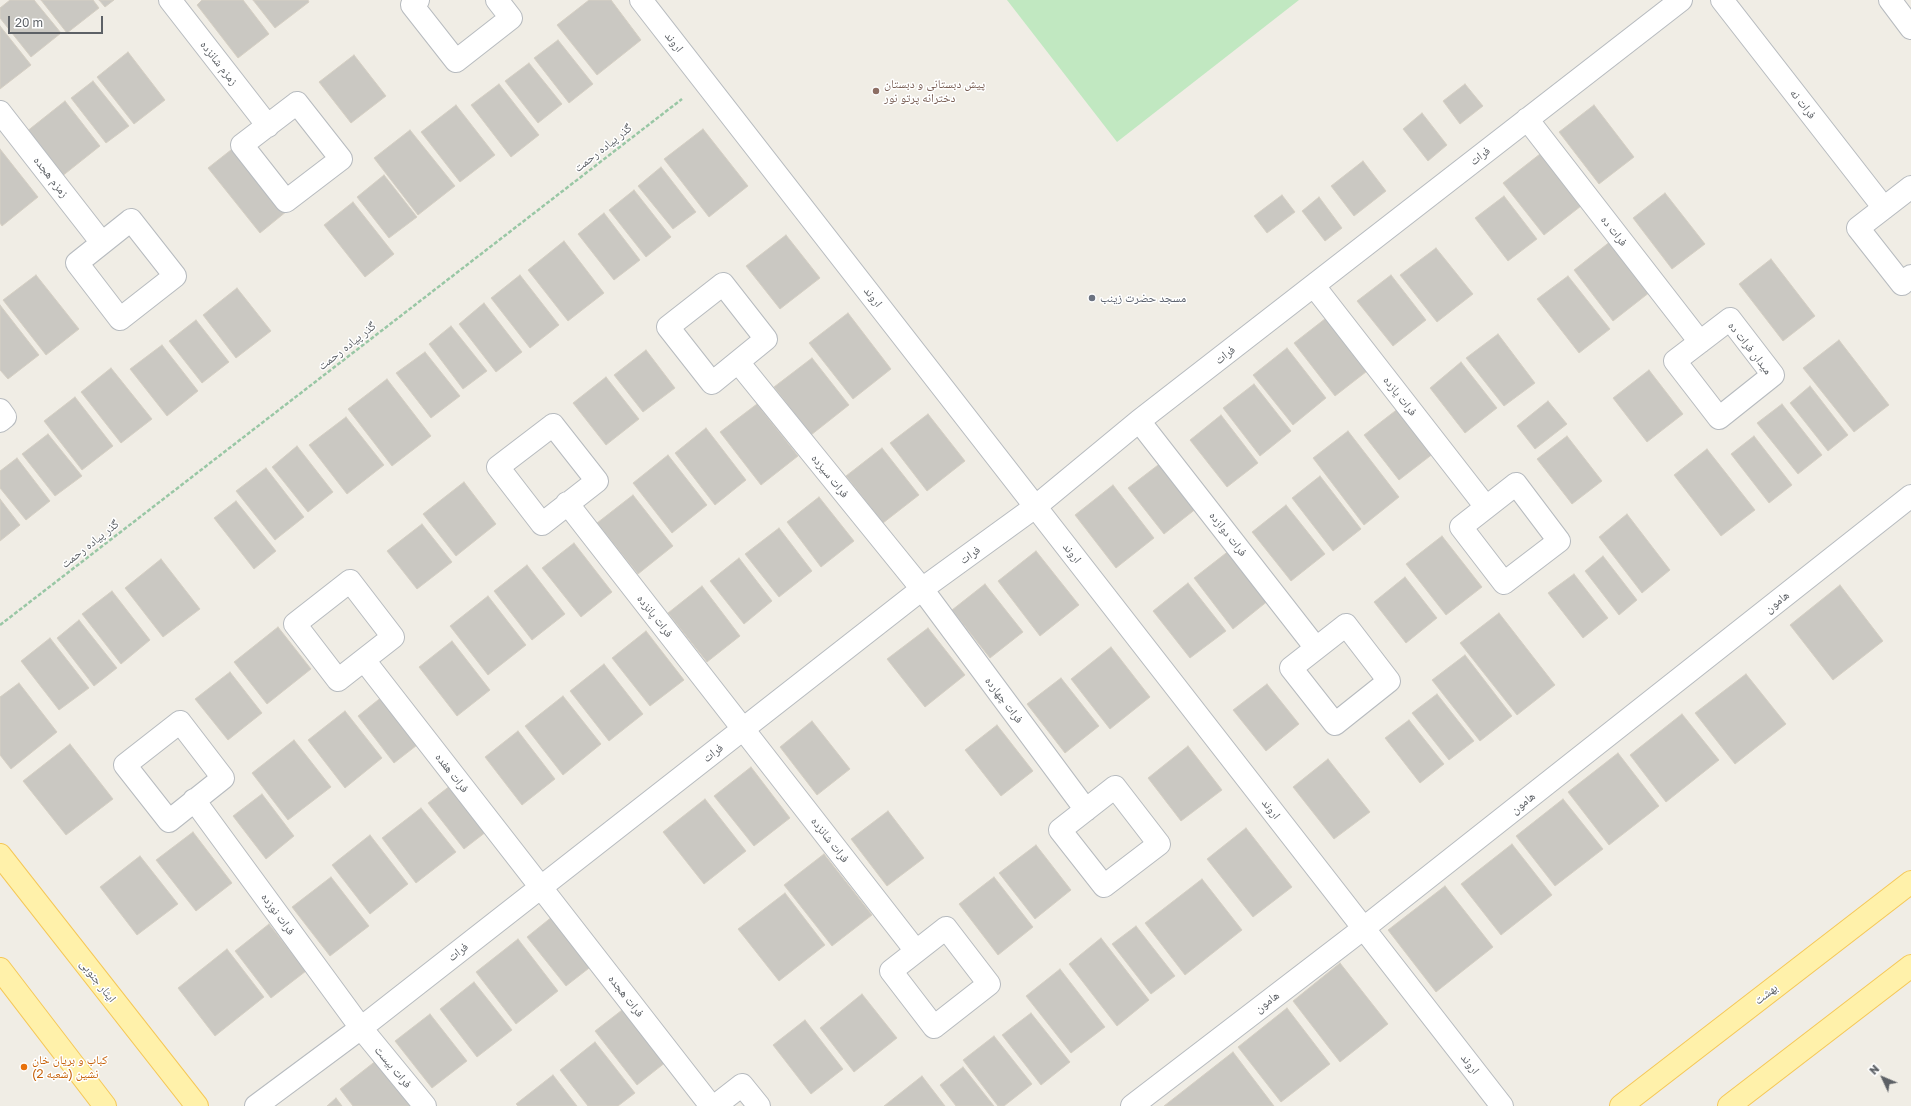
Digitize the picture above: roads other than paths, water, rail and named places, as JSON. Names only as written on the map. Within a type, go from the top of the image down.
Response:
[{"type":"main road","name":"ایثار جنوبی","points":[[0,855],[197,1106]]},
{"type":"main road","name":"بهشت","points":[[1621,1106],[1911,882]]},
{"type":"main road","points":[[1729,1106],[1911,966]]},
{"type":"main road","points":[[0,969],[105,1106]]},
{"type":"street","name":"زمزم شانزده","points":[[170,0],[268,126]]},
{"type":"street","points":[[418,0],[412,5],[456,61],[511,18],[497,0]]},
{"type":"street","name":"اروند","points":[[641,0],[1502,1106]]},
{"type":"street","name":"فرات","points":[[256,1106],[361,1028],[922,589],[1035,507],[1139,421],[1681,0]]},
{"type":"street","name":"فرات نه","points":[[1722,0],[1884,208]]},
{"type":"street","points":[[1890,0],[1911,28]]},
{"type":"street","points":[[297,103],[341,159],[286,202],[242,145],[268,126],[297,103]]},
{"type":"street","name":"زمزم هجده","points":[[0,112],[102,243]]},
{"type":"street","name":"فرات ده","points":[[1528,120],[1700,342]]},
{"type":"street","points":[[1911,187],[1858,228],[1902,284],[1911,276]]},
{"type":"street","points":[[131,220],[175,276],[120,319],[77,263],[102,243],[131,220]]},
{"type":"street","points":[[723,284],[766,340],[738,362],[712,382],[668,327],[723,284]]},
{"type":"street","name":"فرات یازده","points":[[1314,286],[1486,507]]},
{"type":"street","name":"میدان فرات ده","points":[[1730,319],[1773,375],[1719,418],[1675,361],[1700,342],[1730,319]]},
{"type":"street","name":"فرات سیزده","points":[[738,362],[922,589]]},
{"type":"street","points":[[0,410],[6,417],[0,421]]},
{"type":"street","name":"فرات دوازده","points":[[1139,421],[1316,648]]},
{"type":"street","points":[[553,425],[596,480],[567,503],[542,524],[498,467],[553,425]]},
{"type":"street","points":[[1516,484],[1559,541],[1504,583],[1460,527],[1486,507],[1516,484]]},
{"type":"street","name":"هامون","points":[[1132,1106],[1364,928],[1911,496]]},
{"type":"street","name":"فرات پانزده","points":[[567,503],[743,729]]},
{"type":"street","points":[[350,581],[393,637],[364,660],[338,680],[295,624],[350,581]]},
{"type":"street","name":"فرات چهارده","points":[[922,589],[1086,810]]},
{"type":"street","points":[[1346,625],[1389,681],[1334,724],[1291,668],[1316,648],[1346,625]]},
{"type":"street","name":"فرات هفده","points":[[364,660],[541,887]]},
{"type":"street","points":[[180,722],[223,778],[194,800],[169,821],[125,765],[180,722]]},
{"type":"street","name":"فرات شانزده","points":[[743,729],[916,951]]},
{"type":"street","points":[[1115,787],[1159,844],[1104,886],[1060,830],[1086,810],[1115,787]]},
{"type":"street","name":"فرات نوزده","points":[[194,800],[361,1028]]},
{"type":"street","name":"فرات هجده","points":[[541,887],[711,1106]]},
{"type":"street","points":[[946,928],[989,984],[934,1027],[890,971],[916,951],[946,928]]},
{"type":"street","name":"فرات بیست","points":[[361,1028],[425,1106]]},
{"type":"street","points":[[715,1106],[742,1084],[759,1106]]},
{"type":"place","name":"پیش دبستانی و دبستان دخترانه پرتو نور","points":[[876,91]]},
{"type":"place","name":"مسجد حضرت زینب","points":[[1092,298]]},
{"type":"place","name":"کباب و بریان خان نشین (شعبه 2)","points":[[24,1067]]}]
